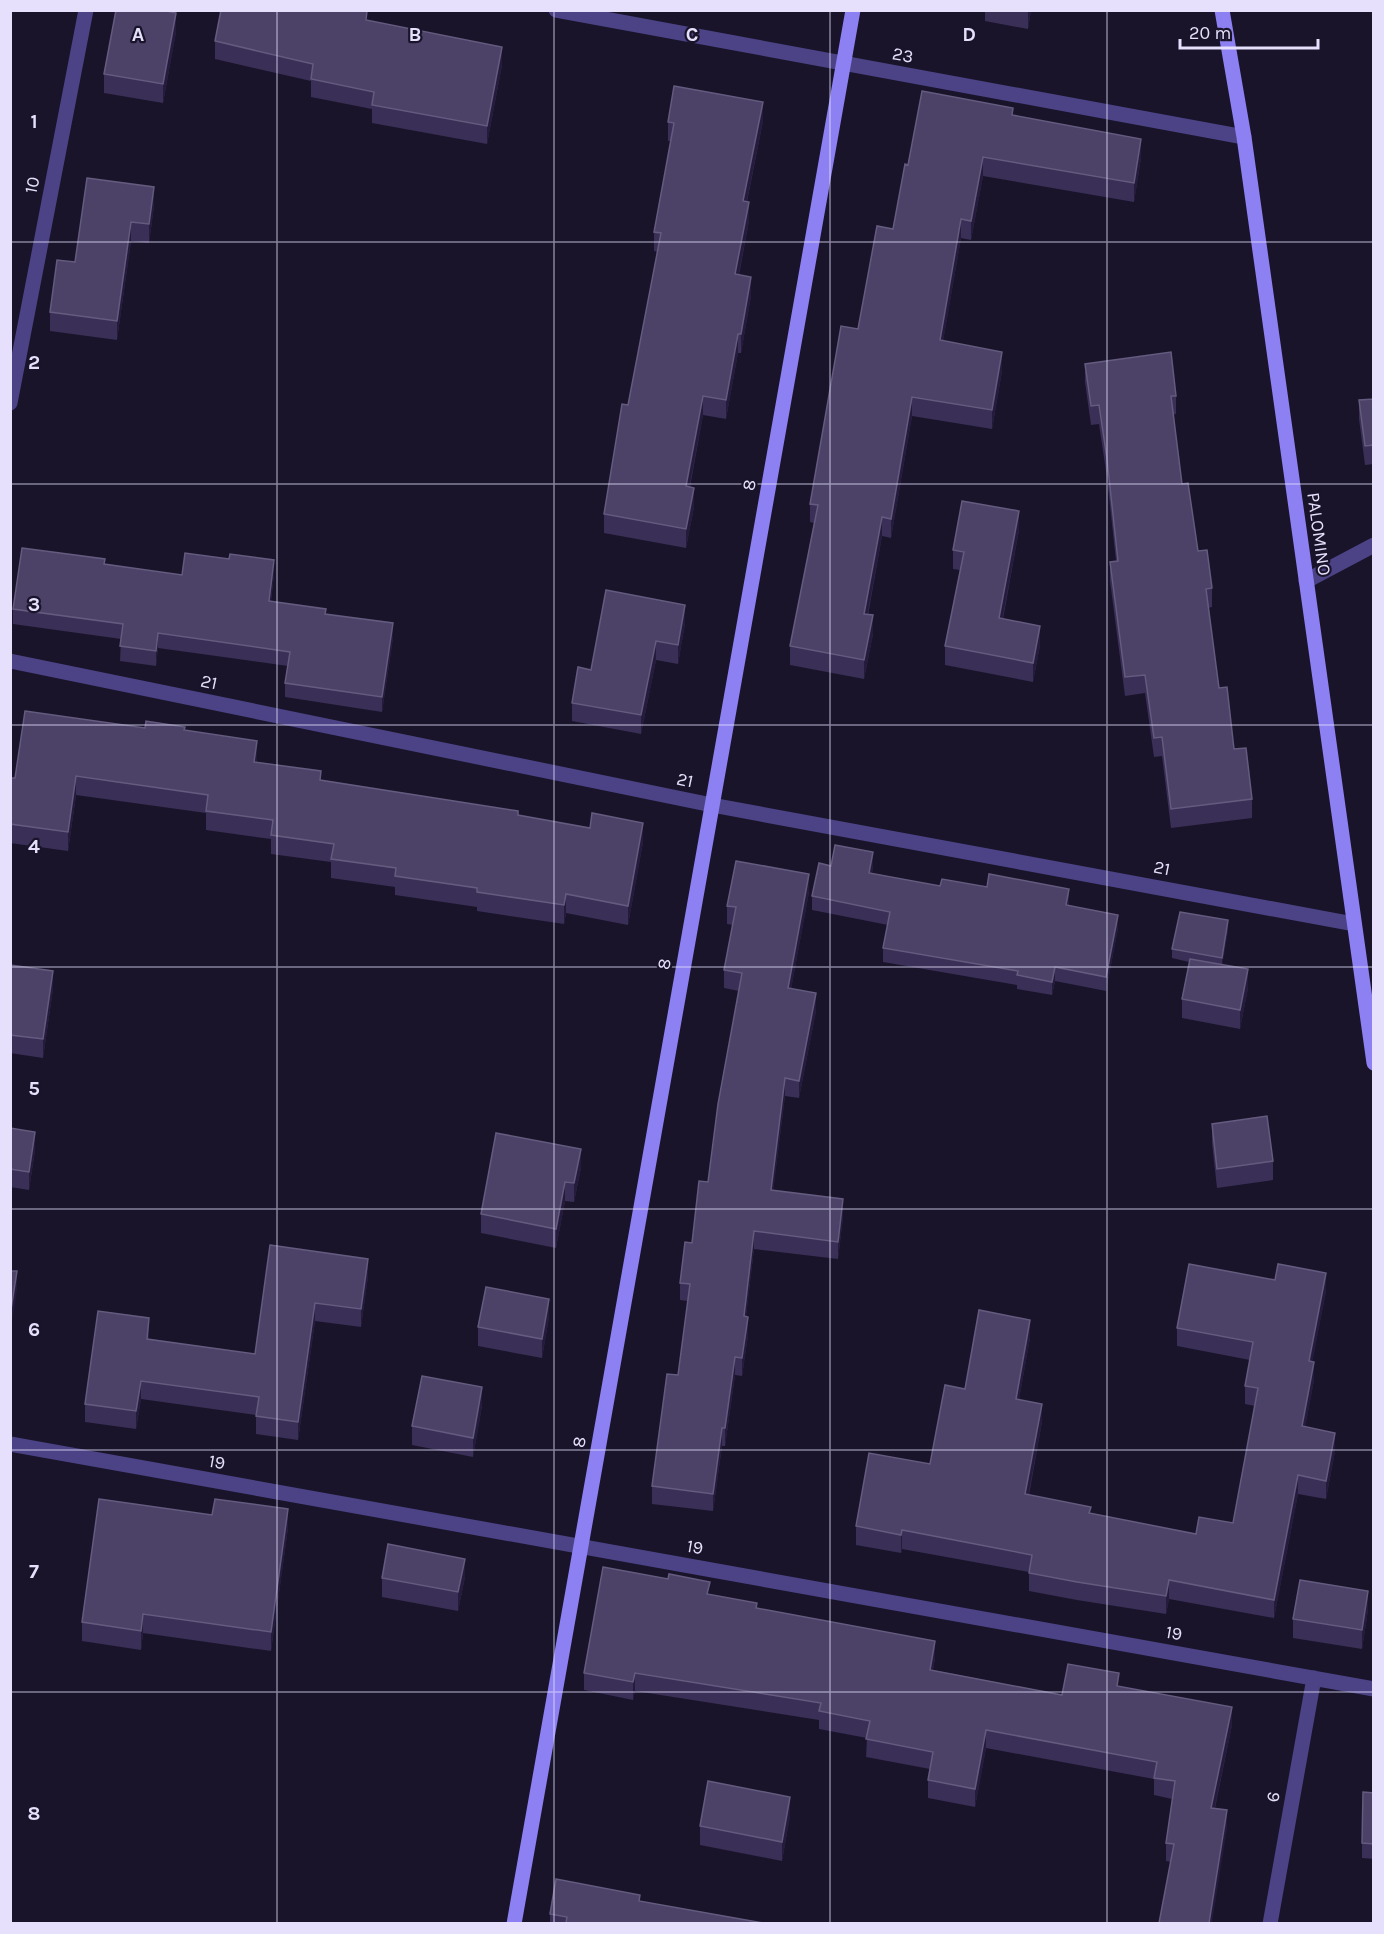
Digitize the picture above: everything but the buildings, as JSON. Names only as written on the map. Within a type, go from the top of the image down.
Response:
[{"type":"street","name":"10","points":[[10,403],[86,10]]},
{"type":"street","name":"23","points":[[556,10],[1244,137]]},
{"type":"street","name":"8","points":[[514,1923],[853,10]]},
{"type":"street","name":"PALOMINO","points":[[1222,10],[1244,137],[1374,1063]]},
{"type":"street","points":[[1306,581],[1374,545]]},
{"type":"street","name":"21","points":[[10,661],[712,805],[1354,924]]},
{"type":"street","name":"19","points":[[10,1444],[1374,1689]]},
{"type":"street","name":"6","points":[[1270,1923],[1314,1678]]}]
